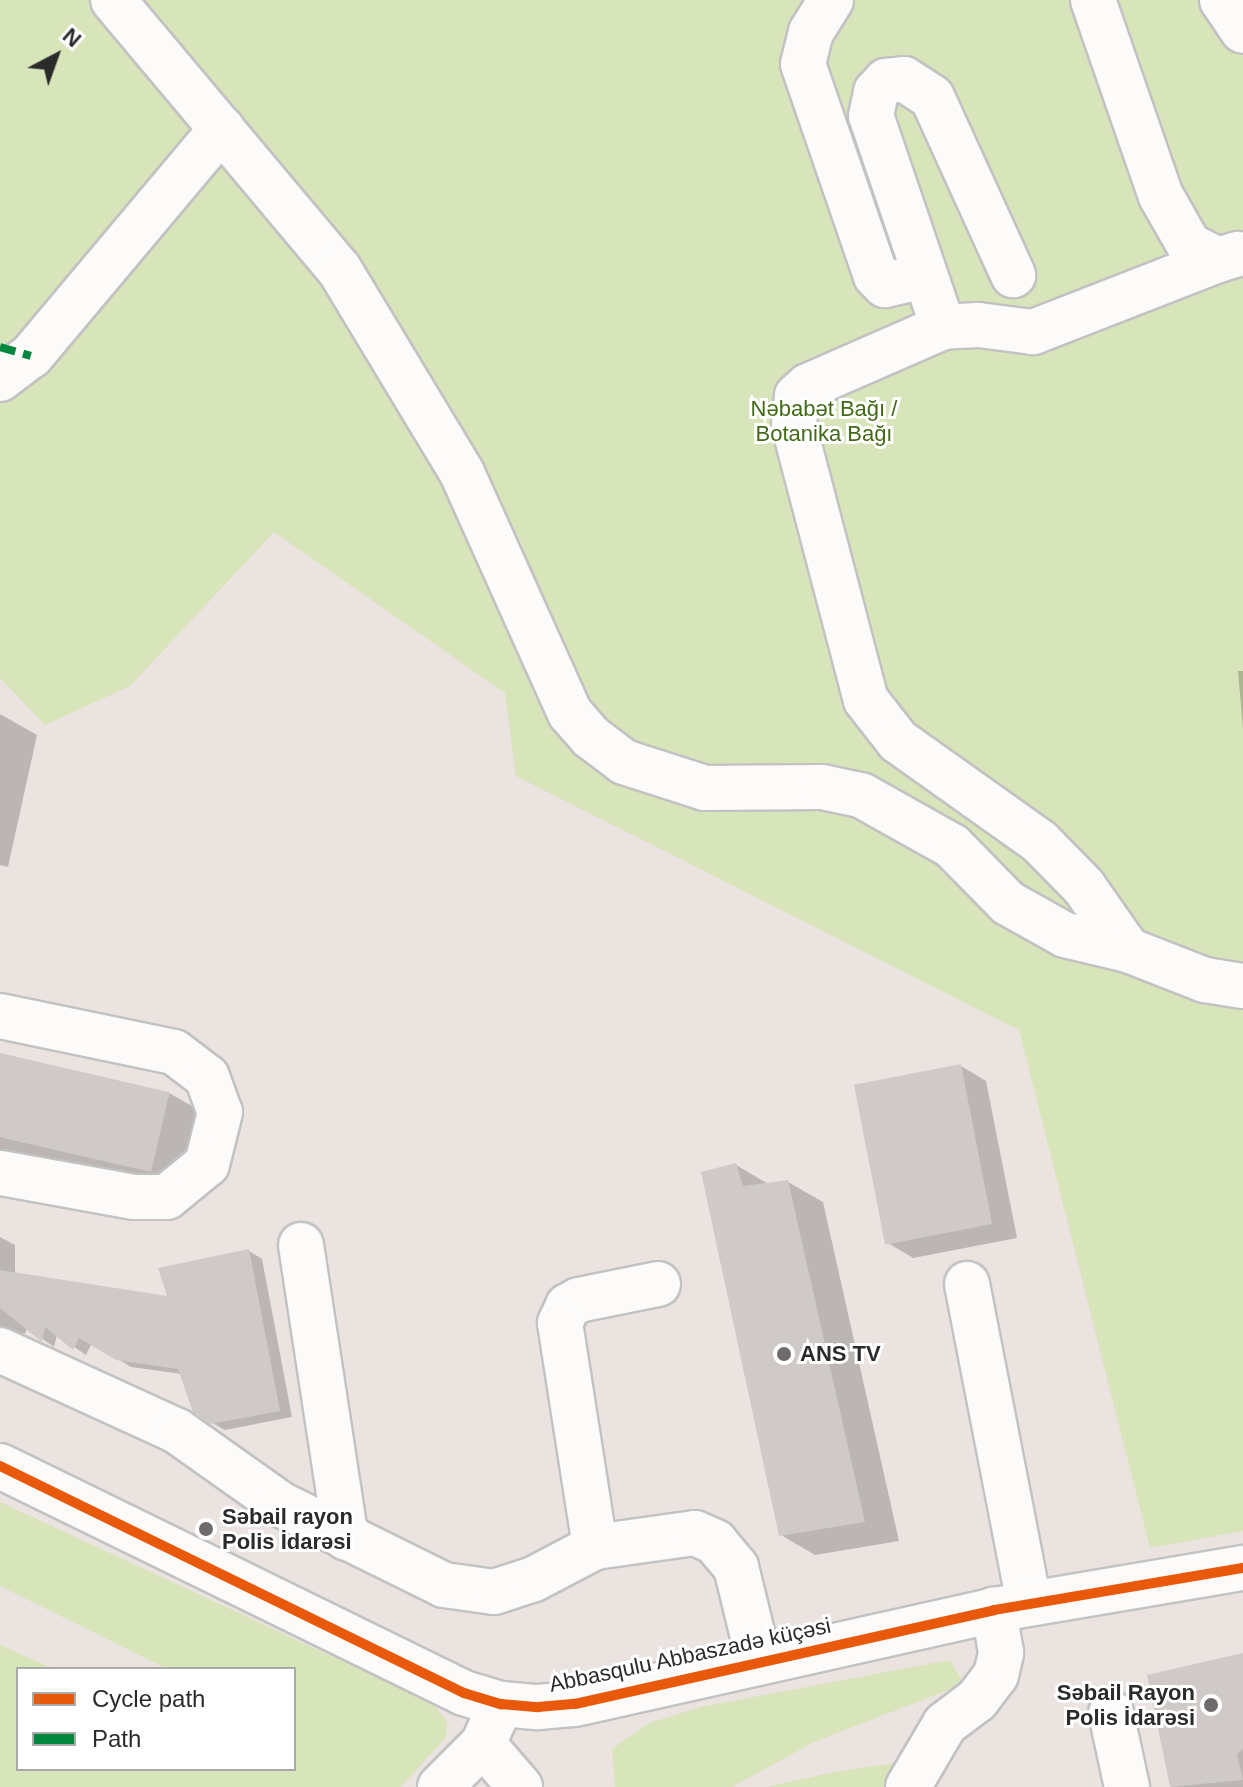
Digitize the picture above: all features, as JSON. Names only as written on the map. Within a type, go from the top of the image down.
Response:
[{"type":"street","points":[[113,0],[339,269],[462,473],[570,713],[591,737],[624,762],[705,788],[822,787],[861,795],[952,846],[1008,903],[1065,935],[1128,950],[1205,980],[1243,986]]},
{"type":"street","points":[[831,0],[811,32],[803,64],[876,276],[885,285],[923,276]]},
{"type":"street","points":[[1093,0],[1161,196],[1189,245],[1230,256]]},
{"type":"street","points":[[1222,0],[1243,31]]},
{"type":"street","points":[[943,327],[923,276],[871,116],[876,92],[886,81],[904,79],[932,97],[1013,275]]},
{"type":"street","points":[[0,379],[31,356],[222,128]]},
{"type":"street","points":[[1128,950],[1084,887],[1040,842],[898,741],[866,700],[794,426],[797,396],[808,386],[943,327],[978,325],[1033,332],[1230,256]]},
{"type":"street","points":[[0,1016],[174,1052],[207,1077],[220,1112],[207,1164],[167,1197],[134,1197],[0,1173]]},
{"type":"street","points":[[301,1245],[346,1538]]},
{"type":"street","points":[[595,1547],[560,1323],[568,1306],[579,1300],[658,1284]]},
{"type":"street","points":[[908,1787],[945,1724],[977,1700],[996,1675],[1012,1607],[967,1284]]},
{"type":"street","points":[[0,1350],[177,1431],[280,1504],[444,1585],[494,1592],[532,1580],[595,1547],[695,1533],[715,1542],[736,1567],[759,1661]]},
{"type":"street","name":"Abbasqulu Abbaszadə küçəsi","points":[[0,1466],[429,1677],[501,1704],[575,1704],[1012,1607],[1243,1568]]},
{"type":"street","points":[[440,1787],[483,1744],[501,1704]]},
{"type":"street","points":[[1111,1713],[1127,1787]]},
{"type":"street","points":[[483,1744],[520,1787]]},
{"type":"green space","name":"Nəbabət Bağı / Botanika Bağı","points":[[0,0],[1243,0],[1243,1531],[1150,1548],[1019,1030],[516,776],[505,693],[274,532],[130,686],[45,725],[0,678]]},
{"type":"green space","points":[[0,1502],[433,1705],[447,1721],[446,1737],[401,1787],[0,1787],[0,1645],[50,1667],[16,1667],[16,1771],[296,1771],[296,1667],[163,1667],[0,1586]]},
{"type":"green space","points":[[950,1660],[964,1684],[816,1741],[732,1787],[615,1787],[612,1749],[649,1723],[701,1707]]},
{"type":"green space","points":[[895,1763],[886,1787],[767,1787],[834,1772]]},
{"type":"building","points":[[0,1053],[170,1092],[151,1172],[0,1137]]},
{"type":"building","points":[[961,1064],[992,1224],[885,1245],[854,1085]]},
{"type":"building","name":"ANS TV","points":[[736,1163],[743,1186],[788,1180],[865,1522],[779,1536],[701,1172]]},
{"type":"building","points":[[249,1249],[280,1411],[210,1424],[193,1412],[178,1369],[116,1360],[79,1338],[73,1350],[45,1327],[42,1342],[0,1308],[0,1270],[167,1296],[158,1268]]},
{"type":"building","points":[[1243,1653],[1243,1749],[1237,1754],[1243,1780],[1170,1787],[1147,1675]]},
{"type":"marked path","points":[[0,347],[31,356]]},
{"type":"cycle path","points":[[0,1466],[464,1693],[501,1704],[538,1707],[575,1704],[994,1610],[1243,1568]]},
{"type":"place","name":"ANS TV","points":[[784,1354]]},
{"type":"place","name":"Səbail rayon Polis İdarəsi","points":[[206,1529]]},
{"type":"place","name":"Səbail Rayon Polis İdarəsi","points":[[1211,1705]]}]
